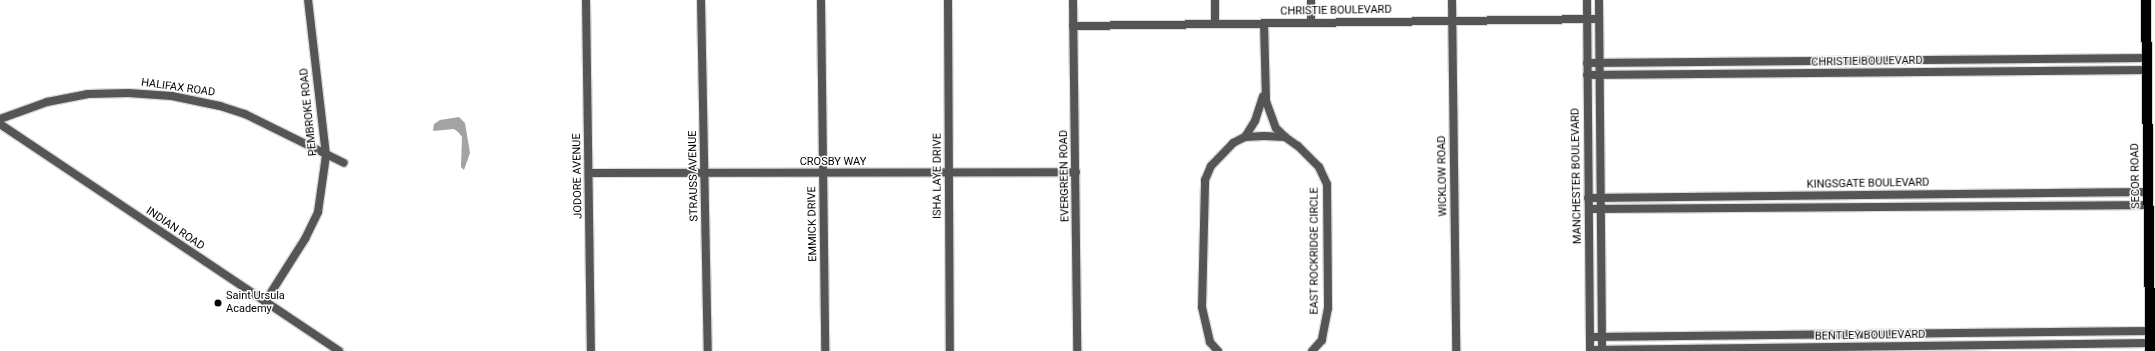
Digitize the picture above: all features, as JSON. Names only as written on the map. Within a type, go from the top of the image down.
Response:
[{"type":"main road","name":"SECOR ROAD","points":[[2146,0],[2146,58],[2152,171],[2149,192],[2150,347]]},
{"type":"street","name":"PEMBROKE ROAD","points":[[265,302],[305,239],[318,212],[326,155],[308,0]]},
{"type":"street","name":"JODORE AVENUE","points":[[586,0],[591,351]]},
{"type":"street","name":"STRAUSS AVENUE","points":[[701,0],[708,351]]},
{"type":"street","name":"EMMICK DRIVE","points":[[821,0],[825,351]]},
{"type":"street","name":"ISHA LAYE DRIVE","points":[[948,0],[950,351]]},
{"type":"street","name":"EVERGREEN ROAD","points":[[1073,0],[1078,351]]},
{"type":"street","points":[[1215,0],[1215,24]]},
{"type":"street","points":[[1311,0],[1311,23]]},
{"type":"street","name":"WICKLOW ROAD","points":[[1452,0],[1456,351]]},
{"type":"street","name":"MANCHESTER BOULEVARD","points":[[1587,0],[1590,350]]},
{"type":"street","name":"MANCHESTER BOULEVARD","points":[[1599,0],[1602,350]]},
{"type":"street","name":"CHRISTIE BOULEVARD","points":[[1073,26],[1599,19]]},
{"type":"street","points":[[1218,351],[1210,342],[1202,307],[1202,200],[1205,180],[1211,166],[1223,153],[1245,137],[1255,121],[1264,91],[1264,23]]},
{"type":"street","name":"CHRISTIE BOULEVARD","points":[[1587,63],[2146,58]]},
{"type":"street","name":"CHRISTIE BOULEVARD","points":[[1587,75],[2147,70]]},
{"type":"street","name":"EAST ROCKRIDGE CIRCLE","points":[[1264,91],[1270,116],[1276,128],[1309,156],[1319,167],[1326,184],[1328,308],[1322,340],[1312,351]]},
{"type":"street","name":"HALIFAX ROAD","points":[[0,119],[47,102],[88,94],[150,94],[220,106],[245,114],[344,163]]},
{"type":"street","name":"INDIAN ROAD","points":[[0,124],[339,351]]},
{"type":"street","points":[[1245,137],[1285,137]]},
{"type":"street","name":"CROSBY WAY","points":[[589,174],[1076,172]]},
{"type":"street","name":"KINGSGATE BOULEVARD","points":[[1588,198],[2149,192]]},
{"type":"street","name":"KINGSGATE BOULEVARD","points":[[1589,209],[2149,205]]},
{"type":"street","name":"BENTLEY BOULEVARD","points":[[1590,337],[2150,332]]},
{"type":"street","name":"BENTLEY BOULEVARD","points":[[1590,350],[2150,347]]},
{"type":"shaded area","points":[[459,117],[465,123],[470,153],[464,170],[461,167],[462,137],[454,129],[433,131],[434,124],[440,120]]},
{"type":"place","name":"Saint Ursula Academy","points":[[218,303]]}]
